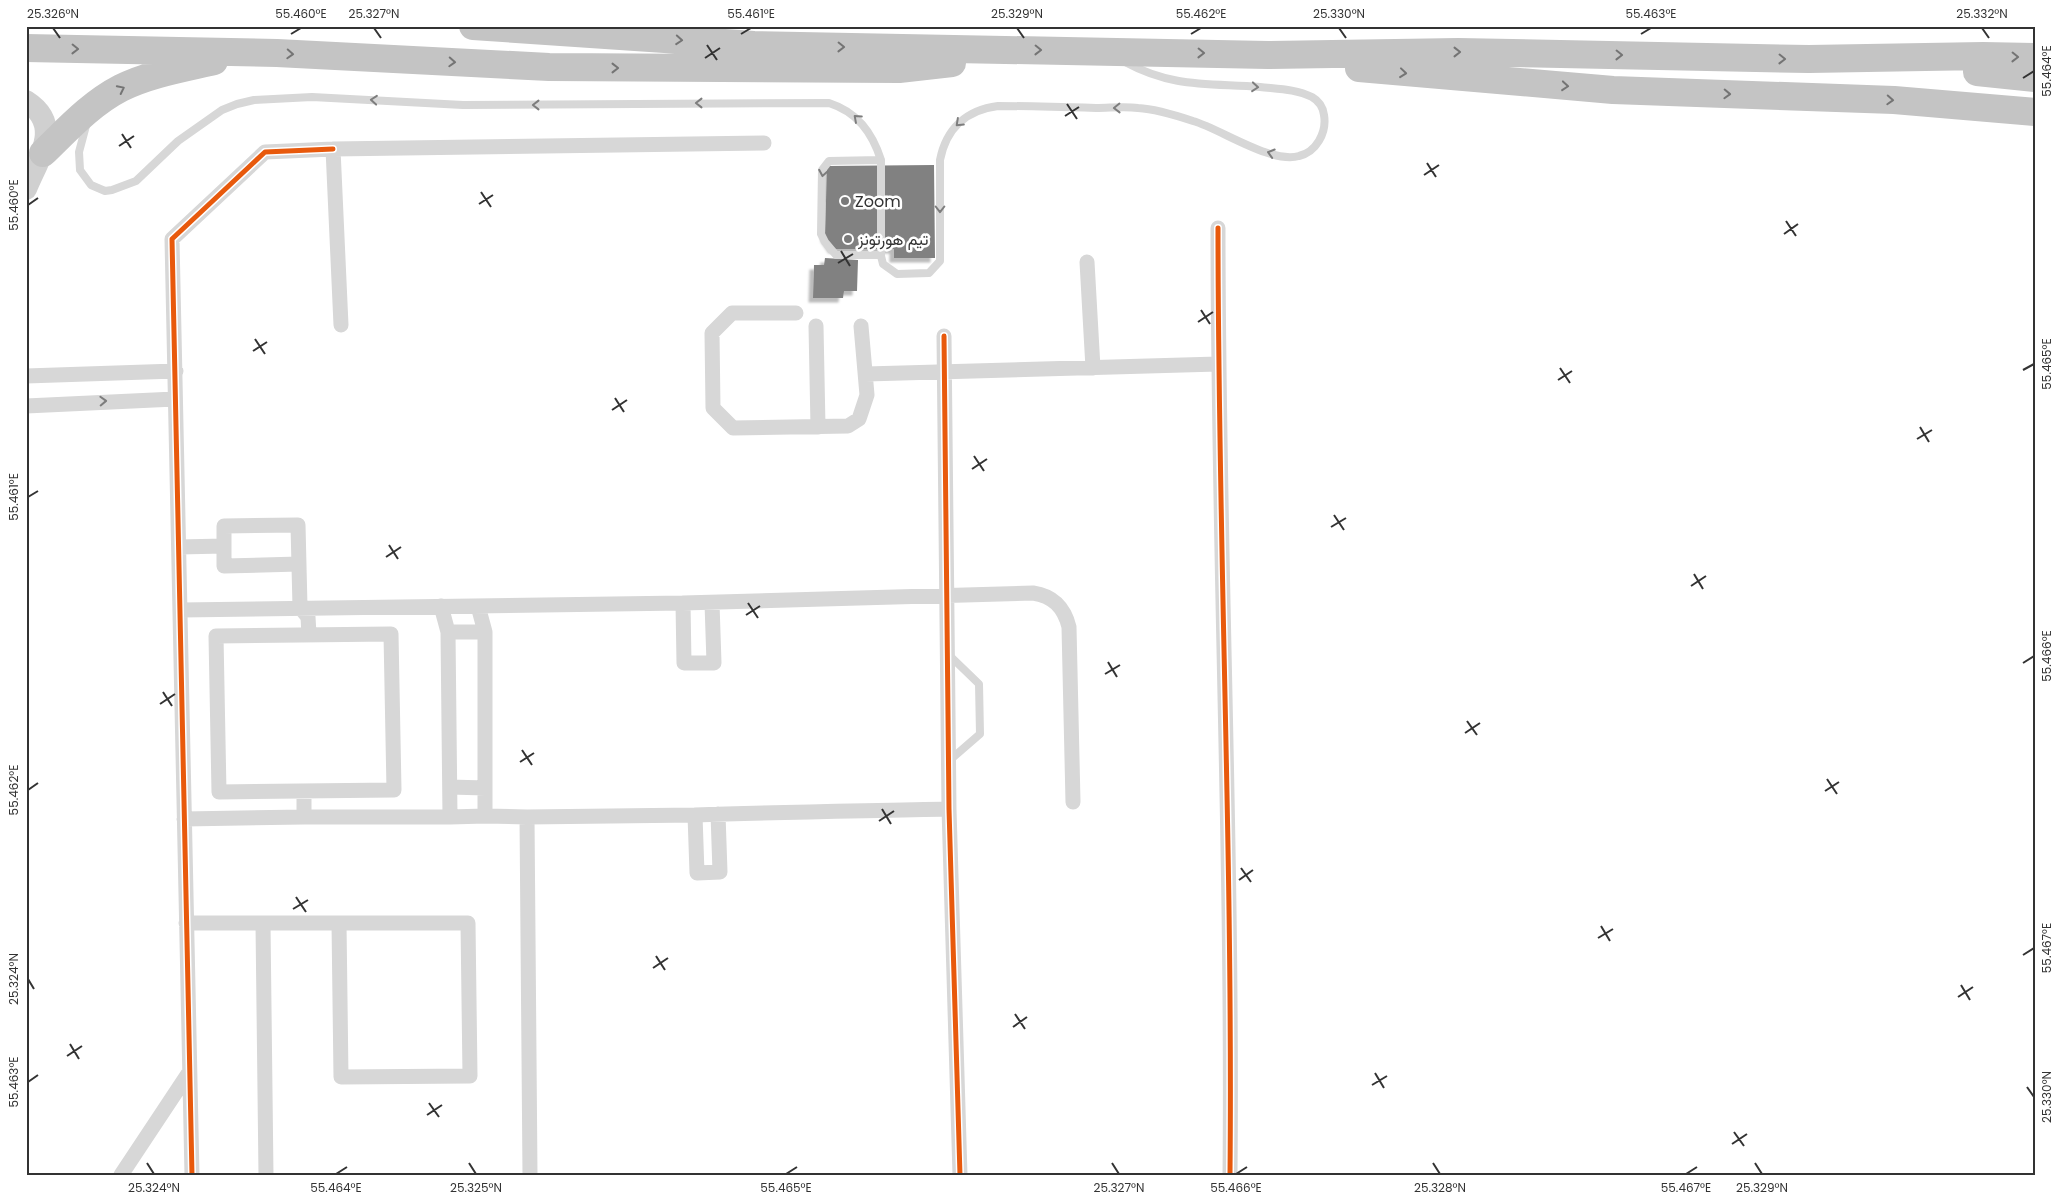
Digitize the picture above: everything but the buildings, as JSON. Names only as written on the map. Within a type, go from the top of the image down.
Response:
[{"type":"highway","points":[[473,26],[754,45],[1005,50],[1268,55],[1458,52],[1809,60],[1983,56],[2035,57]]},
{"type":"highway","points":[[26,48],[249,52],[549,67],[899,69],[953,63],[1005,50]]},
{"type":"highway","points":[[43,153],[91,108],[122,88],[144,80],[249,52]]},
{"type":"highway","points":[[1268,55],[1383,71],[1613,90],[1885,100],[2035,112]]},
{"type":"highway","points":[[1809,60],[1982,72],[2035,78]]},
{"type":"street","points":[[26,101],[38,109],[44,120],[47,133],[43,153],[26,189]]},
{"type":"street","points":[[192,1175],[188,1074],[172,239],[265,152],[333,149],[764,144]]},
{"type":"street","points":[[333,149],[341,325]]},
{"type":"street","points":[[1218,228],[1218,364],[1231,1018],[1230,1175]]},
{"type":"street","points":[[1087,262],[1093,368]]},
{"type":"street","points":[[796,313],[732,313],[712,333],[713,408],[733,428],[848,426],[859,419],[868,395],[862,326]]},
{"type":"street","points":[[816,326],[818,427]]},
{"type":"street","points":[[944,336],[948,761],[960,1175]]},
{"type":"street","points":[[866,374],[1218,364]]},
{"type":"street","points":[[26,376],[176,371]]},
{"type":"street","points":[[26,406],[175,399]]},
{"type":"street","points":[[299,564],[224,566],[224,526],[298,525],[299,564],[300,607],[308,616],[309,635]]},
{"type":"street","points":[[179,547],[224,546]]},
{"type":"street","points":[[180,610],[712,603],[1033,593],[1050,598],[1063,610],[1069,627],[1073,802]]},
{"type":"street","points":[[683,603],[684,663],[714,663],[712,603]]},
{"type":"street","points":[[442,606],[448,632],[450,816]]},
{"type":"street","points":[[478,606],[485,632],[485,816]]},
{"type":"street","points":[[448,632],[485,632]]},
{"type":"street","points":[[391,634],[394,790],[304,791],[219,792],[216,636],[391,634]]},
{"type":"street","points":[[450,787],[485,788]]},
{"type":"street","points":[[304,791],[304,817]]},
{"type":"street","points":[[184,819],[695,815],[949,809]]},
{"type":"street","points":[[695,815],[697,873],[720,872],[718,814]]},
{"type":"street","points":[[526,817],[530,1175]]},
{"type":"street","points":[[186,923],[263,924],[340,923],[468,923],[470,1076],[341,1076],[340,923]]},
{"type":"street","points":[[263,924],[266,1175]]},
{"type":"street","points":[[121,1175],[188,1074]]},
{"type":"lane","points":[[91,108],[79,152],[80,170],[91,185],[105,191],[136,181],[178,142],[222,110],[254,100],[312,97],[463,105],[828,103],[847,110],[863,123],[873,140],[880,160],[881,255],[883,264],[897,274],[929,273],[940,261],[940,160],[942,151],[950,133],[956,126],[970,114],[988,107],[1136,107],[1194,121],[1229,135],[1245,146],[1282,157],[1298,156],[1308,152],[1319,142],[1324,127],[1324,112],[1317,100],[1311,96],[1287,90],[1177,82],[1141,70],[1109,51]]},
{"type":"lane","points":[[880,160],[829,160],[824,165],[822,170],[821,234],[836,255],[881,255]]},
{"type":"lane","points":[[948,654],[979,684],[980,734],[948,761]]},
{"type":"cycle path","points":[[192,1175],[172,239],[265,152],[333,149]]},
{"type":"cycle path","points":[[1218,228],[1220,465],[1228,820],[1230,1175]]},
{"type":"cycle path","points":[[944,336],[949,809],[960,1175]]},
{"type":"place","name":"Zoom","points":[[845,201]]},
{"type":"place","name":"تيم هورتونز","points":[[848,239]]}]
